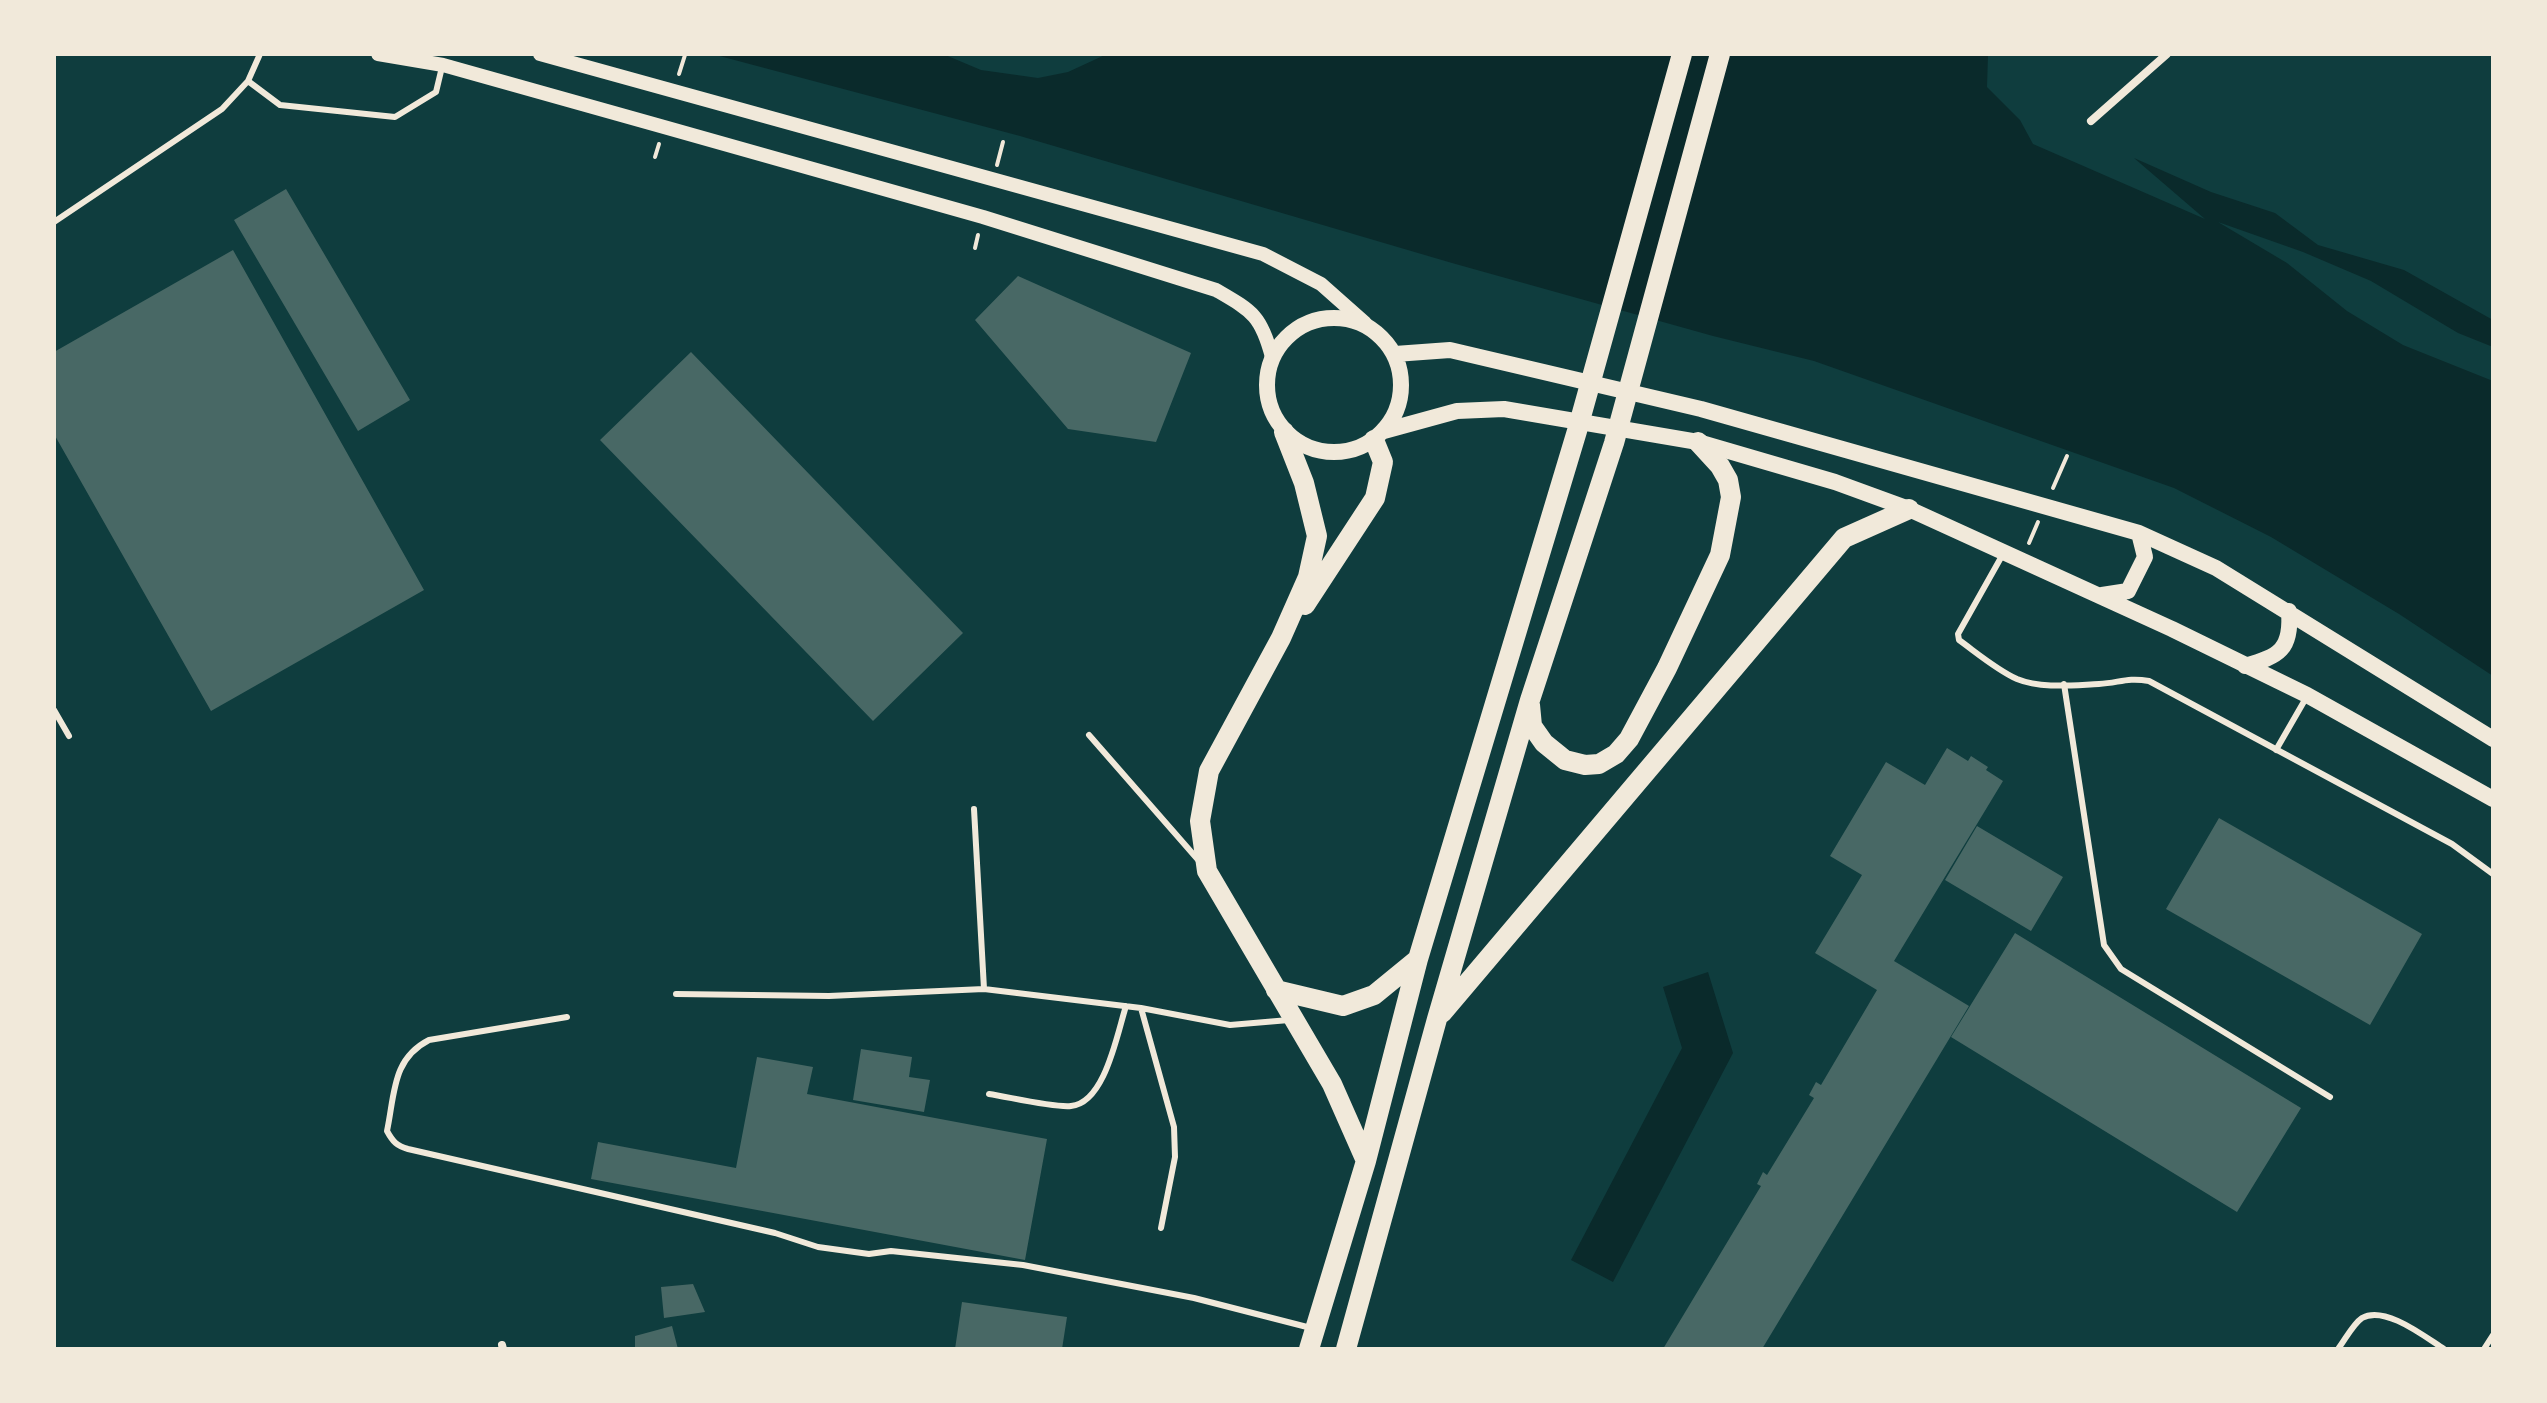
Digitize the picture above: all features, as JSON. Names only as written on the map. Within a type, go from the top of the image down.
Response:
[{"type":"highway","points":[[1312,1339],[1366,1161],[1418,959],[1577,431],[1682,54]]},
{"type":"highway","points":[[1346,1349],[1437,1019],[1530,700],[1614,443],[1720,54]]},
{"type":"highway","points":[[1284,432],[1304,483],[1317,536],[1308,577],[1281,638],[1209,771],[1200,821],[1207,871],[1332,1084],[1366,1161]]},
{"type":"highway","points":[[1281,638],[1318,588],[1375,498],[1383,462],[1379,435]]},
{"type":"highway","points":[[1530,700],[1532,726],[1544,743],[1565,760],[1585,765],[1599,764],[1616,754],[1629,739],[1667,668],[1720,555],[1731,497],[1720,466],[1698,442]]},
{"type":"highway","points":[[1437,1019],[1844,538],[1909,509]]},
{"type":"highway","points":[[1276,990],[1343,1006],[1374,995],[1418,959]]},
{"type":"main road","points":[[1379,435],[1396,414],[1402,394],[1401,373],[1395,354],[1365,323],[1329,316],[1295,328],[1272,357],[1266,383],[1270,409],[1284,432],[1300,444],[1318,451],[1337,453],[1357,449],[1379,435],[1457,411],[1504,409],[1698,442],[1835,482],[1909,509],[2307,695],[2493,799]]},
{"type":"main road","points":[[1395,354],[1450,350],[1701,409],[2139,533],[2216,568],[2493,739]]},
{"type":"main road","points":[[2100,596],[2128,591],[2145,557],[2139,533]]},
{"type":"main road","points":[[2245,666],[2276,657],[2291,635],[2289,611]]},
{"type":"street","points":[[378,54],[443,65],[983,217],[1216,290],[1246,307],[1264,327],[1272,357]]},
{"type":"street","points":[[540,54],[1263,254],[1321,284],[1365,323]]},
{"type":"street","points":[[2091,121],[2167,54]]},
{"type":"lane","points":[[54,222],[222,109],[248,81],[260,54]]},
{"type":"lane","points":[[248,81],[280,105],[395,117],[436,92],[443,65]]},
{"type":"lane","points":[[2004,552],[1958,634],[1959,640],[2017,679],[2036,684],[2103,684],[2132,678],[2149,681],[2452,844],[2493,874]]},
{"type":"lane","points":[[2064,684],[2104,945],[2112,959],[2121,969],[2330,1097]]},
{"type":"lane","points":[[2276,750],[2307,695]]},
{"type":"lane","points":[[54,710],[69,736]]},
{"type":"lane","points":[[1089,735],[1207,871]]},
{"type":"lane","points":[[974,809],[984,989]]},
{"type":"lane","points":[[676,994],[829,996],[984,989],[1141,1008],[1230,1025],[1293,1019]]},
{"type":"lane","points":[[989,1094],[1071,1106],[1089,1099],[1102,1080],[1126,1006]]},
{"type":"lane","points":[[1141,1008],[1174,1127],[1175,1157],[1161,1228]]},
{"type":"lane","points":[[567,1017],[429,1040],[413,1048],[402,1063],[387,1131],[392,1140],[408,1149],[775,1233],[818,1247],[869,1254],[891,1251],[1023,1265],[1194,1298],[1312,1339]]},
{"type":"lane","points":[[2338,1349],[2360,1319],[2373,1315],[2390,1317],[2444,1349]]},
{"type":"lane","points":[[2484,1349],[2493,1335]]},
{"type":"water","points":[[712,54],[943,54],[981,70],[1038,78],[1068,72],[1107,54],[1988,55],[1987,87],[2020,120],[2033,144],[2205,219],[2134,158],[2211,192],[2275,213],[2318,245],[2404,270],[2493,320],[2493,347],[2458,333],[2371,281],[2303,252],[2218,222],[2287,263],[2347,311],[2403,345],[2493,381],[2493,676],[2399,614],[2271,537],[2174,488],[1814,361],[1452,263],[1020,136]]},
{"type":"water","points":[[1708,972],[1733,1053],[1613,1282],[1571,1260],[1682,1048],[1663,987]]},
{"type":"building","points":[[286,189],[410,400],[358,431],[234,220]]},
{"type":"building","points":[[233,250],[424,590],[211,711],[54,434],[54,352]]},
{"type":"building","points":[[1018,276],[1191,353],[1156,442],[1068,429],[975,320]]},
{"type":"building","points":[[691,352],[963,633],[873,721],[600,440]]},
{"type":"building","points":[[1947,748],[1968,761],[1971,756],[2003,781],[1894,961],[1969,1006],[1762,1349],[1663,1349],[1761,1186],[1757,1184],[1763,1172],[1767,1175],[1814,1098],[1809,1095],[1816,1082],[1821,1085],[1877,990],[1815,953],[1862,875],[1830,856],[1886,762],[1925,785]]},
{"type":"building","points":[[2219,818],[2422,934],[2370,1025],[2166,909]]},
{"type":"building","points":[[1977,826],[2063,877],[2031,931],[1945,880]]},
{"type":"building","points":[[2015,933],[2301,1108],[2237,1212],[1951,1037]]},
{"type":"building","points":[[861,1049],[912,1057],[909,1077],[930,1080],[924,1112],[853,1100]]},
{"type":"building","points":[[757,1057],[813,1067],[807,1094],[1047,1139],[1025,1260],[591,1179],[598,1142],[736,1168]]},
{"type":"building","points":[[693,1284],[705,1312],[664,1318],[661,1287]]},
{"type":"building","points":[[962,1302],[1067,1317],[1062,1349],[955,1349]]},
{"type":"building","points":[[672,1326],[678,1349],[635,1349],[635,1336]]}]
